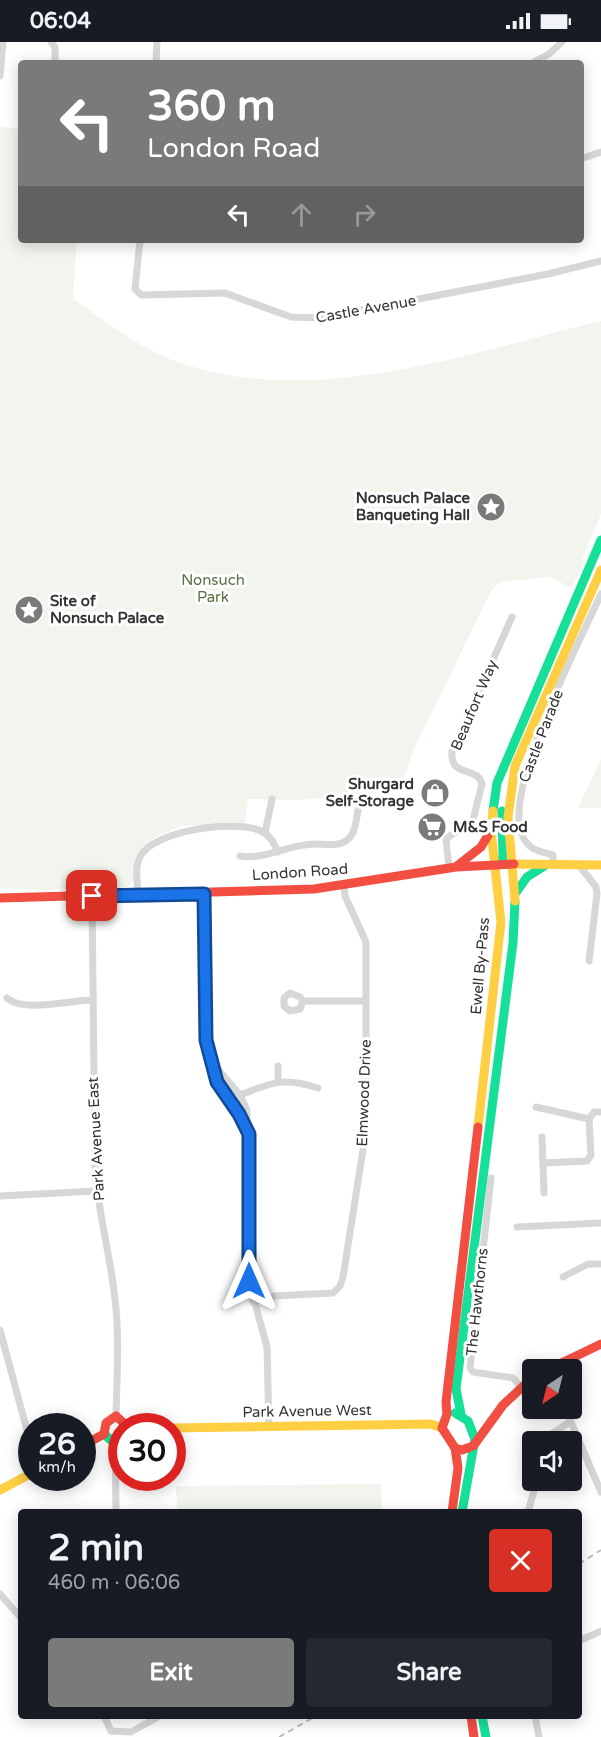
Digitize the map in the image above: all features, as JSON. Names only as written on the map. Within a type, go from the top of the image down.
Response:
[{"type":"main road","name":"Ewell By-Pass","points":[[442,1428],[447,1414],[501,920],[491,831],[492,812],[502,769],[601,540]]},
{"type":"main road","name":"Ewell By-Pass","points":[[474,1445],[474,1434],[465,1418],[456,1389],[513,943],[515,894],[508,817],[510,787],[515,766],[534,719],[601,570]]},
{"type":"main road","points":[[494,864],[503,858],[502,813],[510,787]]},
{"type":"main road","points":[[452,868],[481,847],[491,831]]},
{"type":"main road","name":"London Road","points":[[0,898],[204,894],[226,890],[280,891],[344,885],[452,868],[494,864],[601,865]]},
{"type":"main road","points":[[501,920],[507,905],[507,871],[514,864]]},
{"type":"main road","points":[[515,894],[527,878],[549,865]]},
{"type":"main road","points":[[569,1359],[601,1344]]},
{"type":"main road","points":[[463,1509],[474,1445],[520,1386]]},
{"type":"main road","points":[[447,1414],[480,1424],[490,1422]]},
{"type":"main road","points":[[104,1434],[108,1422]]},
{"type":"main road","name":"Park Avenue West","points":[[186,1428],[431,1424],[442,1428]]},
{"type":"main road","points":[[442,1428],[455,1448],[458,1468],[452,1509]]},
{"type":"main road","points":[[104,1434],[108,1439]]},
{"type":"main road","points":[[96,1438],[104,1434]]},
{"type":"main road","points":[[455,1448],[462,1450],[474,1445]]},
{"type":"main road","points":[[0,1490],[18,1480]]},
{"type":"main road","points":[[471,1719],[474,1737]]},
{"type":"main road","points":[[483,1719],[486,1737]]},
{"type":"street","points":[[0,76],[3,42]]},
{"type":"street","points":[[51,42],[55,47],[55,60]]},
{"type":"street","points":[[156,60],[157,42]]},
{"type":"street","points":[[538,60],[549,54],[562,42]]},
{"type":"street","points":[[584,158],[601,152]]},
{"type":"street","name":"Castle Avenue","points":[[140,243],[135,289],[145,297],[225,293],[302,320],[548,274],[601,261]]},
{"type":"street","name":"Castle Parade","points":[[549,865],[553,855],[532,848],[522,836],[519,826],[521,786],[535,745],[601,594]]},
{"type":"street","name":"Beaufort Way","points":[[452,868],[446,840],[453,832],[468,828],[472,824],[483,784],[478,776],[456,767],[452,759],[452,752],[512,617]]},
{"type":"street","points":[[534,719],[535,745]]},
{"type":"street","points":[[265,833],[272,799]]},
{"type":"street","points":[[240,856],[263,857],[293,847],[337,844],[345,841],[352,834],[358,810]]},
{"type":"street","points":[[138,894],[137,870],[140,858],[147,848],[160,839],[192,830],[253,828],[265,833],[278,852]]},
{"type":"street","points":[[579,865],[596,887],[597,894],[589,961]]},
{"type":"street","name":"Elmwood Drive","points":[[253,1302],[274,1296],[324,1295],[333,1293],[340,1286],[364,1137],[366,942],[345,896],[344,885]]},
{"type":"street","points":[[204,894],[206,1040],[217,1082],[239,1114],[249,1134]]},
{"type":"street","name":"Park Avenue East","points":[[92,896],[96,1191],[116,1302],[116,1413]]},
{"type":"street","points":[[7,998],[12,1003],[41,1004],[92,1000]]},
{"type":"street","points":[[303,1001],[365,1001]]},
{"type":"street","points":[[211,1062],[240,1095],[247,1110],[249,1281],[267,1347],[269,1427]]},
{"type":"street","points":[[278,1066],[278,1081]]},
{"type":"street","points":[[240,1095],[278,1081],[295,1081],[318,1088]]},
{"type":"street","points":[[536,1107],[589,1119]]},
{"type":"street","points":[[543,1163],[587,1161],[591,1155],[590,1115],[601,1112]]},
{"type":"street","points":[[542,1137],[544,1193]]},
{"type":"street","name":"The Hawthorns","points":[[491,1178],[470,1368],[473,1372],[513,1378],[520,1386]]},
{"type":"street","points":[[0,1196],[96,1191]]},
{"type":"street","points":[[518,1227],[601,1223]]},
{"type":"street","points":[[563,1277],[588,1264],[601,1264]]},
{"type":"street","points":[[0,1330],[22,1413]]},
{"type":"street","points":[[569,1419],[601,1492]]},
{"type":"street","points":[[556,1431],[570,1422]]},
{"type":"street","points":[[116,1509],[117,1491]]},
{"type":"street","points":[[529,1509],[534,1491]]},
{"type":"street","points":[[0,1594],[18,1615]]},
{"type":"street","points":[[582,1640],[601,1631]]},
{"type":"street","points":[[105,1719],[110,1734],[131,1732],[155,1719]]},
{"type":"street","points":[[535,1719],[538,1737]]},
{"type":"green space","name":"Nonsuch Park","points":[[0,127],[18,129],[18,243],[77,243],[73,299],[150,350],[178,362],[229,375],[282,380],[336,379],[390,372],[444,361],[601,321],[601,514],[582,559],[585,560],[572,588],[549,577],[500,582],[491,591],[413,751],[400,791],[297,800],[248,799],[245,823],[181,826],[154,838],[134,859],[134,880],[127,887],[46,890],[0,888]]},
{"type":"green space","points":[[601,759],[601,808],[578,808]]},
{"type":"green space","points":[[381,1484],[382,1509],[177,1509],[176,1491],[186,1491],[186,1486]]},
{"type":"railway","points":[[582,1562],[601,1550]]},
{"type":"railway","points":[[279,1737],[311,1719]]},
{"type":"traffic: fast","points":[[493,811],[497,783],[601,540]]},
{"type":"traffic: fast","points":[[494,864],[503,858],[502,811]]},
{"type":"traffic: fast","points":[[515,894],[527,877],[546,865]]},
{"type":"traffic: fast","points":[[461,1414],[456,1389],[513,943],[515,901]]},
{"type":"traffic: fast","points":[[455,1413],[468,1421],[475,1439],[463,1509]]},
{"type":"traffic: fast","points":[[104,1434],[108,1438]]},
{"type":"traffic: fast","points":[[483,1719],[486,1737]]},
{"type":"traffic: slow","points":[[515,901],[508,817],[515,766],[601,570]]},
{"type":"traffic: slow","points":[[478,1127],[501,922],[491,831],[493,811]]},
{"type":"traffic: slow","points":[[514,864],[601,865]]},
{"type":"traffic: slow","points":[[186,1428],[431,1424],[442,1428]]},
{"type":"traffic: slow","points":[[0,1490],[18,1480]]},
{"type":"traffic: jam","points":[[457,866],[481,847],[490,832]]},
{"type":"traffic: jam","points":[[0,898],[314,889],[456,867],[514,864]]},
{"type":"traffic: jam","points":[[473,1446],[462,1450],[455,1448],[442,1428],[447,1414],[446,1402],[478,1127]]},
{"type":"traffic: jam","points":[[570,1359],[601,1344]]},
{"type":"traffic: jam","points":[[474,1445],[503,1405],[522,1387]]},
{"type":"traffic: jam","points":[[104,1434],[108,1422]]},
{"type":"traffic: jam","points":[[96,1438],[104,1434]]},
{"type":"traffic: jam","points":[[452,1509],[458,1468],[455,1448]]},
{"type":"traffic: jam","points":[[471,1719],[474,1737]]},
{"type":"place","name":"Nonsuch Palace Banqueting Hall","points":[[491,507]]},
{"type":"place","name":"Site of Nonsuch Palace","points":[[29,610]]},
{"type":"place","name":"Shurgard Self-Storage","points":[[435,793]]},
{"type":"place","name":"M&S Food","points":[[432,827]]},
{"type":"route","points":[[92,896],[204,894],[206,1040],[217,1082],[239,1114],[249,1134],[249,1281]]}]
